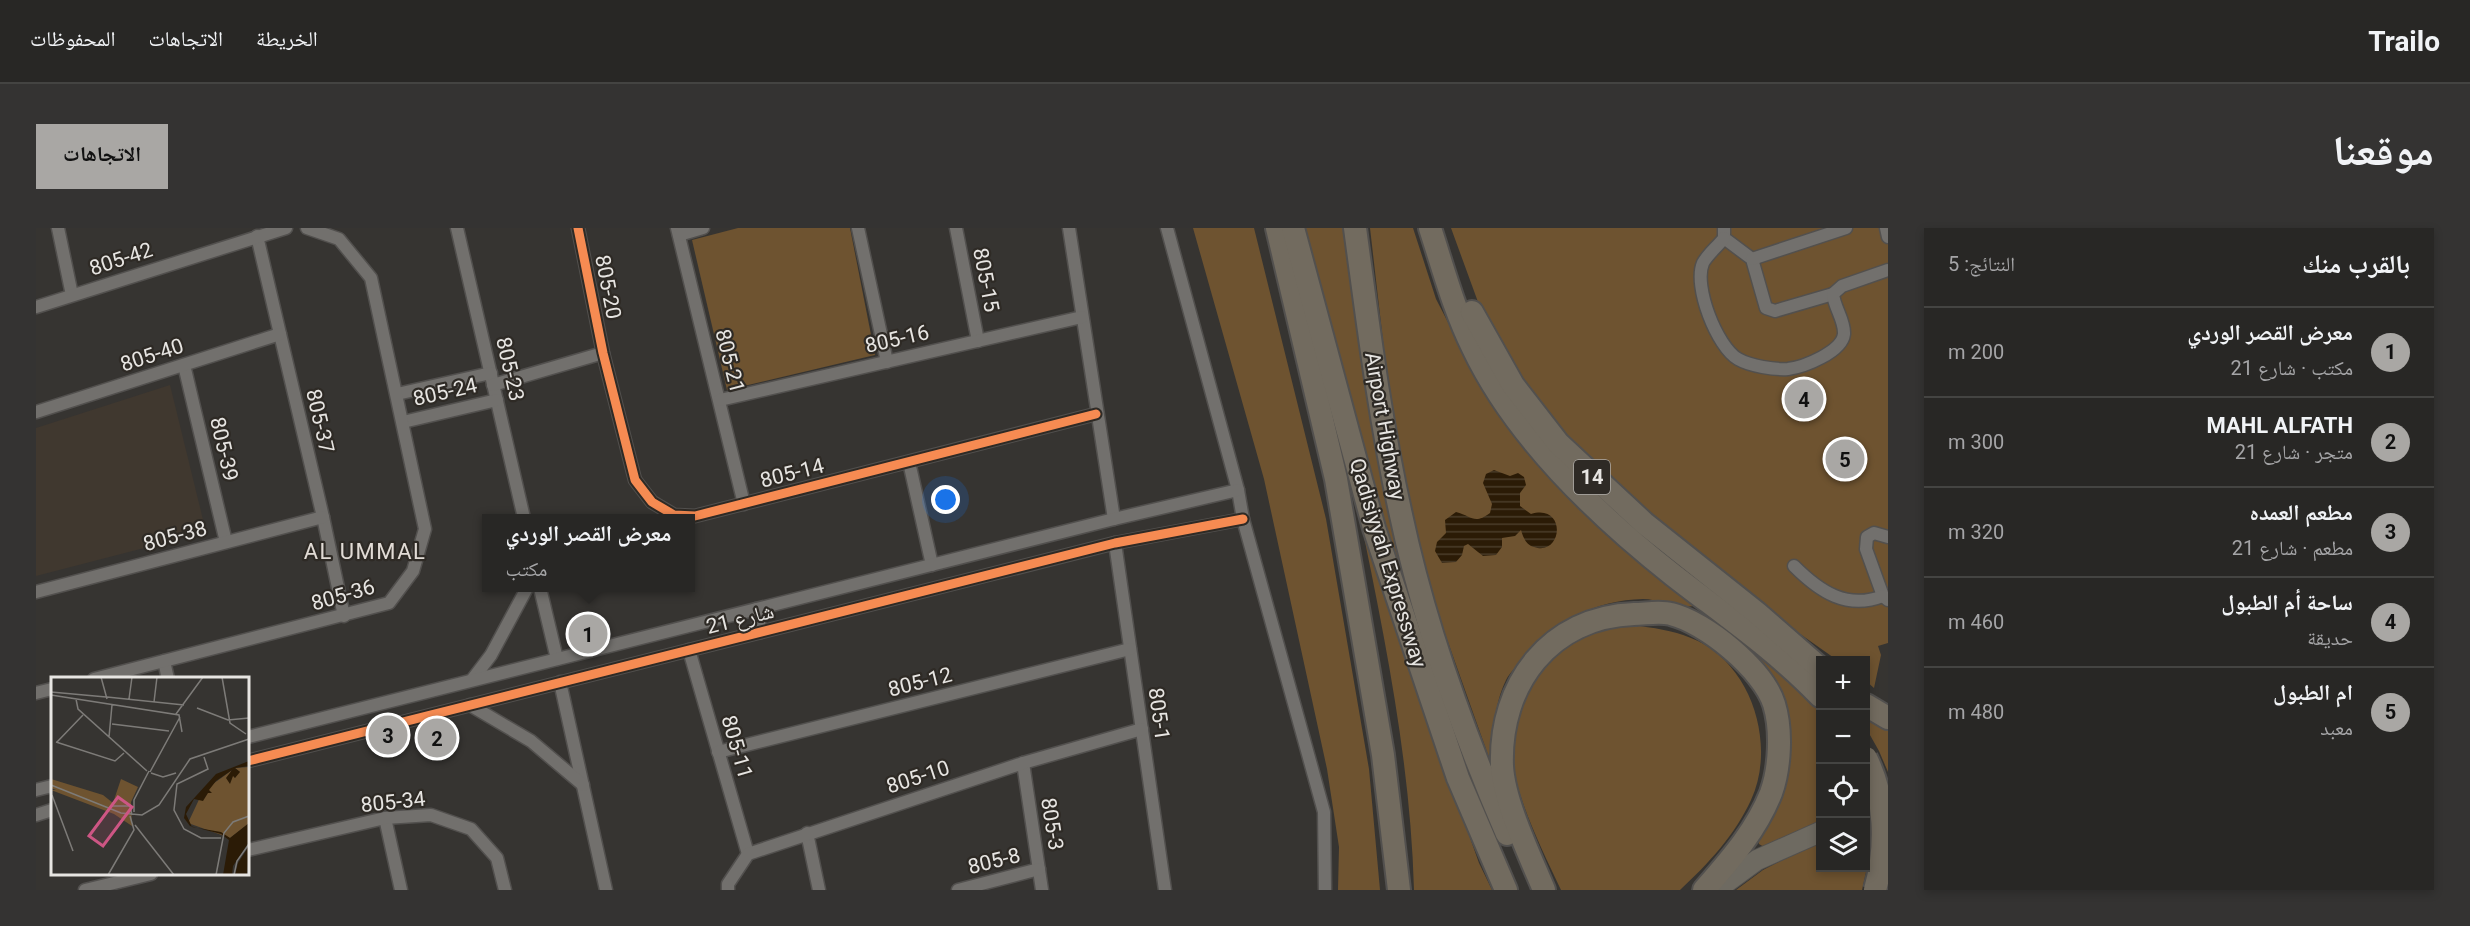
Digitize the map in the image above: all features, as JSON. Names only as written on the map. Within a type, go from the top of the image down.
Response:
[{"type":"highway","points":[[1277,228],[1336,479],[1383,755],[1399,890]]},
{"type":"highway","name":"Qadisiyyah Expressway","points":[[1293,228],[1374,528],[1458,778],[1506,890]]},
{"type":"highway","name":"Airport Highway","points":[[1355,228],[1380,405],[1401,516],[1425,607],[1479,770],[1532,890]]},
{"type":"highway","name":"14","points":[[1431,228],[1472,348],[1499,394],[1568,481],[1617,529],[1759,640],[1816,691]]},
{"type":"highway","name":"14","points":[[1431,228],[1492,350],[1513,385],[1558,443],[1644,523],[1757,613],[1816,664]]},
{"type":"highway","points":[[1544,890],[1510,802],[1502,768],[1503,730],[1510,705],[1525,674],[1546,648],[1576,626],[1612,615],[1670,614],[1725,642],[1756,675],[1774,703],[1778,732],[1778,764],[1771,792],[1758,820],[1742,846],[1704,890]]},
{"type":"highway","points":[[1870,707],[1888,718]]},
{"type":"highway","points":[[1868,764],[1884,822],[1882,856],[1875,890]]},
{"type":"main road","points":[[1716,890],[1757,860],[1816,834]]},
{"type":"street","points":[[58,228],[72,296]]},
{"type":"street","name":"805-42","points":[[36,307],[286,228]]},
{"type":"street","points":[[307,228],[339,239],[370,278],[397,394]]},
{"type":"street","name":"805-23","points":[[457,228],[523,514]]},
{"type":"street","name":"805-20","points":[[578,228],[603,353]]},
{"type":"street","points":[[678,232],[703,228]]},
{"type":"street","points":[[858,228],[887,362]]},
{"type":"street","name":"805-15","points":[[956,228],[978,341]]},
{"type":"street","points":[[1069,228],[1114,519]]},
{"type":"street","points":[[1167,228],[1238,490],[1243,519],[1324,812],[1325,890]]},
{"type":"street","points":[[1752,259],[1846,228]]},
{"type":"street","points":[[1886,228],[1888,237]]},
{"type":"street","name":"805-21","points":[[678,232],[744,504]]},
{"type":"street","points":[[1833,294],[1844,333],[1840,344],[1823,357],[1789,369],[1757,365],[1738,359],[1723,343],[1708,313],[1701,279],[1704,263],[1724,233],[1752,259],[1766,308],[1775,311],[1833,294],[1842,286],[1888,270]]},
{"type":"street","name":"805-37","points":[[257,236],[344,616]]},
{"type":"street","name":"805-16","points":[[720,400],[1082,317]]},
{"type":"street","name":"805-40","points":[[36,412],[280,334]]},
{"type":"street","name":"805-24","points":[[397,394],[492,379],[603,353]]},
{"type":"street","name":"805-14","points":[[603,353],[635,480],[652,502],[672,514]]},
{"type":"street","name":"805-39","points":[[184,365],[226,542]]},
{"type":"street","name":"805-36","points":[[98,677],[389,603],[413,571],[425,529],[397,394]]},
{"type":"street","name":"805-24","points":[[403,422],[497,400]]},
{"type":"street","name":"805-14","points":[[695,516],[1096,414]]},
{"type":"street","points":[[909,462],[932,565]]},
{"type":"street","name":"شارع 21","points":[[249,737],[1114,519],[1238,490]]},
{"type":"street","name":"805-38","points":[[36,592],[323,517]]},
{"type":"street","name":"شارع 21","points":[[249,761],[1115,543],[1243,519]]},
{"type":"street","points":[[1794,566],[1810,583],[1854,603],[1886,598],[1866,549],[1868,537],[1874,533],[1888,537]]},
{"type":"street","name":"805-1","points":[[1115,543],[1165,890]]},
{"type":"street","points":[[472,680],[491,655],[525,592]]},
{"type":"street","points":[[541,592],[557,659]]},
{"type":"street","points":[[756,609],[761,632]]},
{"type":"street","name":"805-12","points":[[718,752],[1130,649]]},
{"type":"street","name":"805-11","points":[[689,651],[748,854]]},
{"type":"street","points":[[164,661],[168,677]]},
{"type":"street","points":[[560,682],[606,890]]},
{"type":"street","points":[[36,693],[51,689]]},
{"type":"street","points":[[470,705],[531,741],[583,785]]},
{"type":"street","name":"805-10","points":[[748,854],[1023,763],[1142,729]]},
{"type":"street","name":"805-3","points":[[1023,763],[1042,890]]},
{"type":"street","points":[[36,790],[51,786]]},
{"type":"street","points":[[36,814],[51,810]]},
{"type":"street","name":"805-34","points":[[249,850],[385,818],[431,815],[471,829],[497,858],[505,890]]},
{"type":"street","points":[[385,818],[401,890]]},
{"type":"street","points":[[807,833],[819,890]]},
{"type":"street","points":[[728,890],[728,884],[748,854]]},
{"type":"street","name":"805-8","points":[[958,890],[1039,869]]},
{"type":"street","points":[[85,890],[144,875]]},
{"type":"shaded area","points":[[738,228],[850,228],[875,355],[727,390],[692,240]]},
{"type":"shaded area","points":[[1193,228],[1254,228],[1326,519],[1369,769],[1380,890],[1338,890],[1339,847],[1327,769],[1264,479]]},
{"type":"shaded area","points":[[1303,228],[1345,228],[1373,431],[1388,502],[1437,676],[1390,546]]},
{"type":"shaded area","points":[[1370,228],[1413,228],[1436,299],[1469,363],[1697,605],[1684,607],[1643,599],[1625,600],[1592,609],[1548,634],[1506,680],[1496,711],[1492,766],[1427,583],[1395,445]]},
{"type":"shaded area","points":[[1451,228],[1888,228],[1888,643],[1878,646],[1881,655],[1874,688],[1870,684],[1870,656],[1831,656],[1793,629],[1645,510],[1583,453],[1540,405],[1507,355],[1478,302]]},
{"type":"shaded area","points":[[170,385],[206,532],[36,576],[36,428]]},
{"type":"shaded area","points":[[1348,459],[1415,683],[1479,863],[1492,890],[1414,890],[1411,835],[1399,727],[1381,620]]},
{"type":"shaded area","points":[[1494,470],[1510,476],[1518,473],[1524,477],[1526,485],[1520,493],[1520,506],[1531,514],[1543,513],[1551,516],[1557,530],[1555,538],[1551,545],[1544,548],[1534,547],[1527,543],[1521,530],[1515,536],[1502,538],[1502,547],[1496,555],[1483,556],[1468,544],[1464,546],[1462,555],[1456,562],[1442,563],[1435,551],[1437,542],[1446,533],[1445,520],[1456,512],[1476,519],[1490,513],[1492,504],[1483,483],[1486,474]]},
{"type":"shaded area","points":[[1640,626],[1670,631],[1698,641],[1717,653],[1733,670],[1746,689],[1760,733],[1761,756],[1758,779],[1745,813],[1729,837],[1680,890],[1561,890],[1532,827],[1512,769],[1514,726],[1528,688],[1539,670],[1568,642],[1600,629]]},
{"type":"shaded area","points":[[1739,635],[1816,702],[1816,828],[1764,847],[1759,844],[1758,839],[1775,809],[1787,775],[1788,733],[1736,639]]},
{"type":"shaded area","points":[[1870,714],[1888,726],[1888,772],[1870,735]]},
{"type":"shaded area","points":[[1816,843],[1816,872],[1866,872],[1862,890],[1736,890],[1763,870]]},
{"type":"cycle path","points":[[578,228],[603,353],[635,480],[652,502],[672,514]]},
{"type":"cycle path","points":[[695,516],[1096,414]]},
{"type":"cycle path","points":[[249,761],[1115,543],[1243,519]]},
{"type":"place","name":"ساحة أم الطبول","points":[[1804,399]]},
{"type":"place","name":"ام الطبول","points":[[1845,459]]},
{"type":"place","name":"معرض القصر الوردي","points":[[588,634]]},
{"type":"place","name":"مطعم العمده","points":[[388,735]]},
{"type":"place","name":"MAHL ALFATH","points":[[437,738]]},
{"type":"district","name":"AL UMMAL","points":[[365,551]]}]
